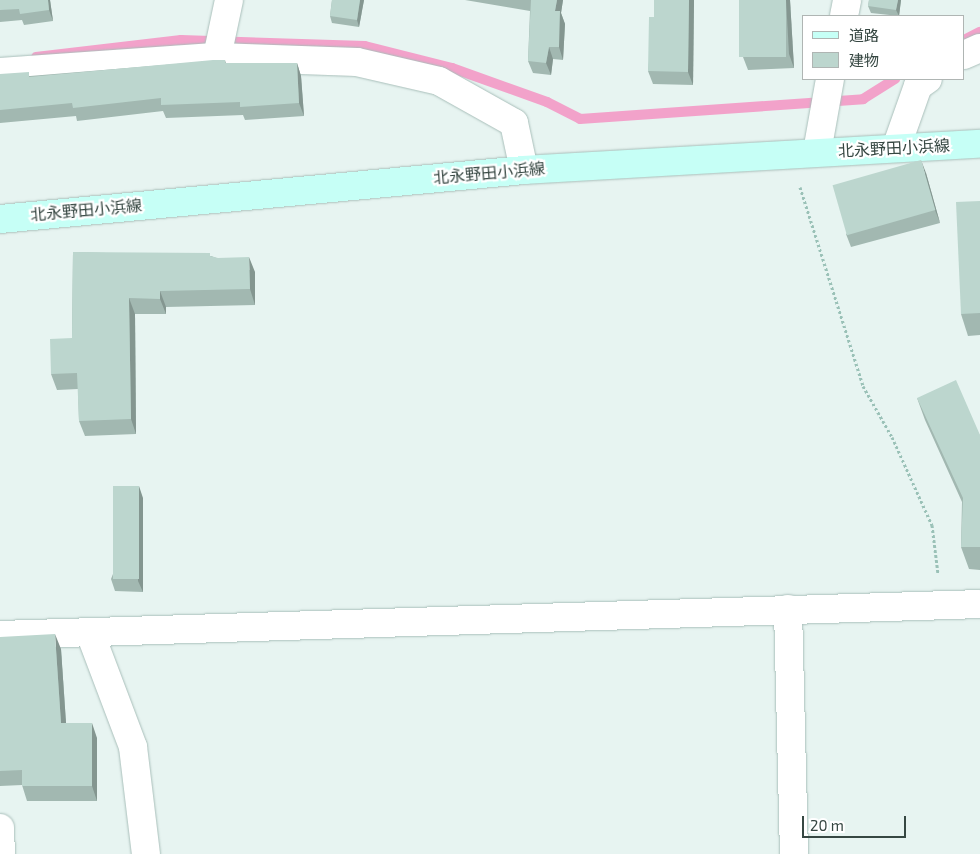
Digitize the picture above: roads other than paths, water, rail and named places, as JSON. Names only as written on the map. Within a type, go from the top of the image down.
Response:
[{"type":"main road","name":"北永野田小浜線","points":[[0,218],[524,170],[806,152],[980,144]]},
{"type":"street","points":[[844,15],[847,0]]},
{"type":"street","points":[[217,55],[227,9]]},
{"type":"street","points":[[965,55],[980,48]]},
{"type":"street","points":[[0,72],[217,55],[357,62],[439,81],[514,123],[524,170]]},
{"type":"street","points":[[806,152],[823,122],[830,80]]},
{"type":"street","points":[[896,148],[918,86],[927,80]]},
{"type":"street","points":[[0,634],[90,633],[980,604]]},
{"type":"street","points":[[788,610],[794,854]]},
{"type":"street","points":[[90,633],[133,748],[146,854]]},
{"type":"street","points":[[0,828],[1,854]]},
{"type":"waterway","points":[[965,40],[980,32]]},
{"type":"waterway","points":[[36,57],[181,40],[365,46],[452,68],[547,102],[580,119],[863,99],[893,80]]}]
